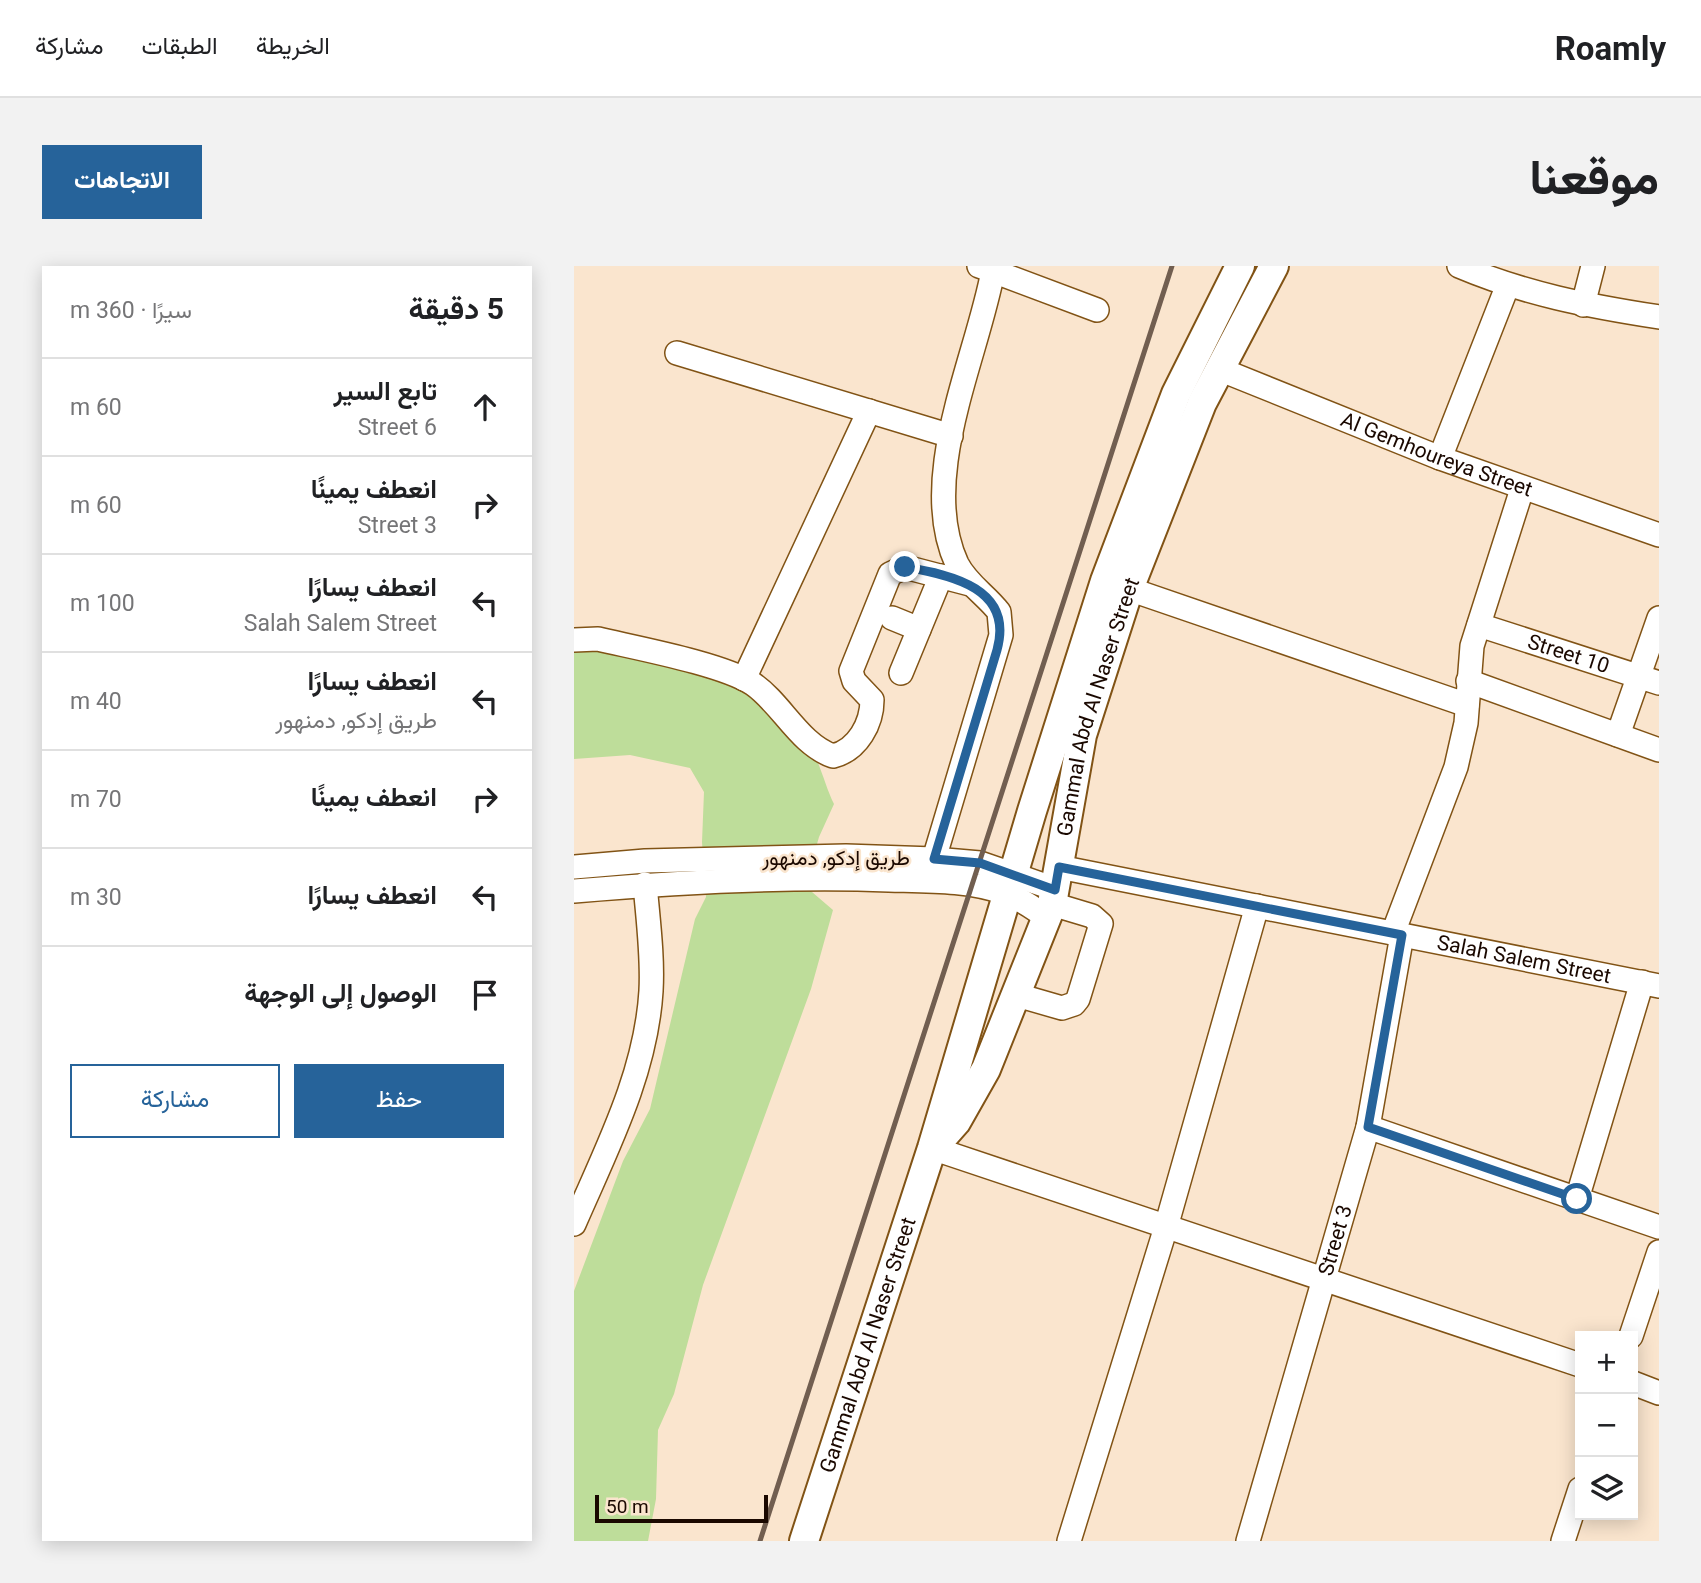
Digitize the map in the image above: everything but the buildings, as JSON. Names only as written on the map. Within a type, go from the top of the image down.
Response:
[{"type":"main road","name":"Gammal Abd Al Naser Street","points":[[804,1541],[932,1148],[1011,883],[1110,569],[1177,394],[1240,266]]},
{"type":"main road","name":"Gammal Abd Al Naser Street","points":[[932,1148],[956,1122],[973,1094],[1017,995],[1053,894],[1082,735],[1129,589],[1186,441],[1219,369],[1275,266]]},
{"type":"street","points":[[1459,266],[1507,287],[1583,305],[1659,317]]},
{"type":"street","points":[[1583,305],[1593,266]]},
{"type":"street","points":[[934,859],[1001,635],[999,612],[970,584],[953,553],[945,516],[944,489],[951,436],[986,268],[1097,310]]},
{"type":"street","points":[[1440,458],[1507,287]]},
{"type":"street","points":[[677,353],[951,436]]},
{"type":"street","name":"Al Gemhoureya Street","points":[[1219,369],[1522,489],[1659,535]]},
{"type":"street","points":[[744,678],[869,411]]},
{"type":"street","name":"Street 3","points":[[1248,1541],[1368,1127],[1398,934],[1456,767],[1467,705],[1470,655],[1522,489]]},
{"type":"street","points":[[574,640],[598,639],[744,678],[765,694],[809,741],[827,753],[842,754],[861,735],[872,712],[872,700],[854,681],[851,671],[890,574],[905,567],[970,584]]},
{"type":"street","points":[[901,673],[941,576]]},
{"type":"street","points":[[1129,589],[1467,705]]},
{"type":"street","points":[[892,618],[919,629]]},
{"type":"street","points":[[1618,735],[1649,680],[1659,618]]},
{"type":"street","name":"Street 10","points":[[1479,625],[1649,680]]},
{"type":"street","points":[[1468,681],[1659,750]]},
{"type":"street","name":"طريق إدكو, دمنهور","points":[[696,870],[846,867],[934,859],[980,863],[1011,883]]},
{"type":"street","points":[[574,867],[696,870]]},
{"type":"street","name":"طريق إدكو, دمنهور","points":[[846,867],[974,884],[1011,883],[1053,894]]},
{"type":"street","points":[[574,891],[645,884],[696,870]]},
{"type":"street","points":[[574,1224],[624,1108],[645,1031],[651,992],[645,884]]},
{"type":"street","points":[[1017,995],[1062,1009],[1074,1004],[1078,999],[1101,924],[1053,894]]},
{"type":"street","name":"Salah Salem Street","points":[[1053,894],[1257,906],[1651,984]]},
{"type":"street","points":[[1069,1541],[1166,1227],[1257,906]]},
{"type":"street","points":[[1577,1199],[1651,984]]},
{"type":"street","points":[[1368,1127],[1659,1227]]},
{"type":"street","points":[[932,1148],[1575,1363]]},
{"type":"street","points":[[1633,1331],[1659,1252]]},
{"type":"street","points":[[1638,1385],[1659,1393]]},
{"type":"street","points":[[1563,1541],[1575,1504]]},
{"type":"shaded area","points":[[574,640],[703,674],[735,686],[764,702],[789,721],[809,745],[834,804],[819,837],[805,886],[833,910],[811,989],[703,1285],[674,1394],[658,1430],[656,1499],[648,1541],[574,1541],[574,1291],[623,1161],[650,1109],[695,919],[706,897],[702,842],[704,792],[690,768],[630,755],[574,759]]},
{"type":"railway","points":[[760,1541],[1172,266]]},
{"type":"route","points":[[905,567],[970,584],[991,601],[999,612],[1002,624],[997,650],[934,859],[980,863],[1014,872],[1055,890],[1059,867],[1402,935],[1368,1127],[1577,1199]]}]
